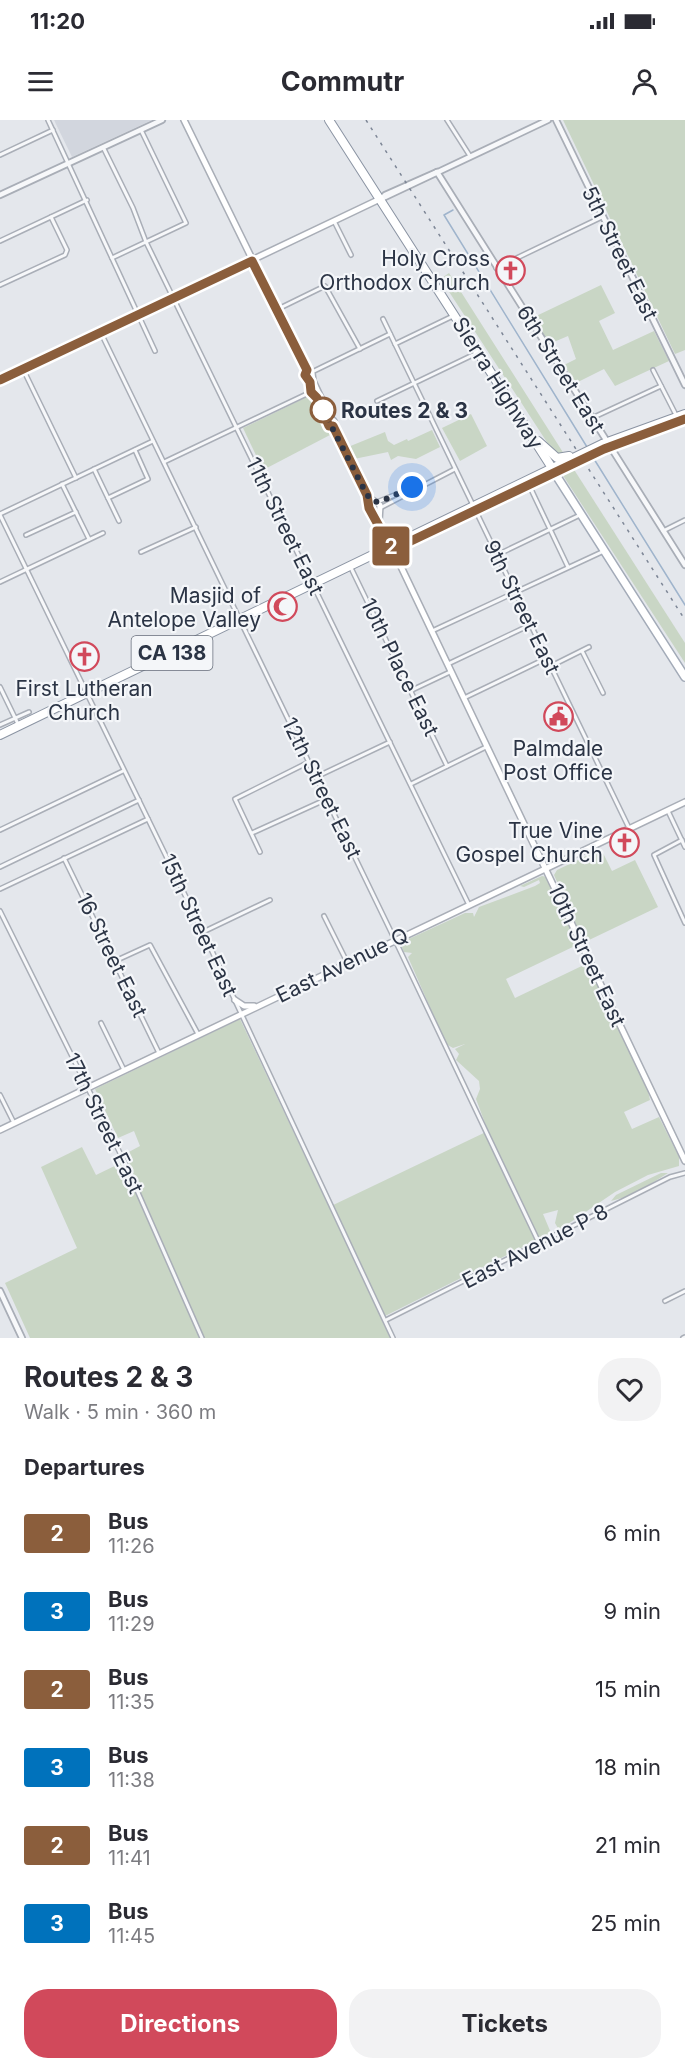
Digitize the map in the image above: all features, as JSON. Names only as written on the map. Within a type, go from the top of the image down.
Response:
[{"type":"highway","name":"Sierra Highway","points":[[329,120],[553,470]]},
{"type":"highway","name":"CA 138","points":[[474,509],[529,485],[577,456],[682,416]]},
{"type":"highway","points":[[533,438],[557,458],[577,456]]},
{"type":"highway","name":"CA 138","points":[[0,735],[17,722],[87,694],[608,444]]},
{"type":"main road","points":[[184,120],[276,310],[310,374],[314,390],[330,420],[329,426],[333,426],[367,495],[375,506]]},
{"type":"main road","points":[[0,380],[381,199]]},
{"type":"main road","name":"Sierra Highway","points":[[553,470],[685,677]]},
{"type":"main road","name":"10th Street East","points":[[375,506],[379,522],[391,548],[547,868],[685,1161]]},
{"type":"main road","name":"East Avenue Q","points":[[0,1130],[685,802]]},
{"type":"main road","points":[[235,1000],[244,1006],[256,1006]]},
{"type":"street","points":[[48,120],[155,351]]},
{"type":"street","points":[[0,195],[162,120]]},
{"type":"street","points":[[447,120],[471,156]]},
{"type":"street","points":[[381,199],[392,191],[549,120]]},
{"type":"street","name":"5th Street East","points":[[556,120],[685,385]]},
{"type":"street","points":[[112,258],[186,223],[140,129]]},
{"type":"street","points":[[0,155],[53,130]]},
{"type":"street","name":"11th Street East","points":[[103,146],[133,208],[146,242],[469,904]]},
{"type":"street","name":"6th Street East","points":[[437,172],[685,565]]},
{"type":"street","points":[[0,242],[87,200]]},
{"type":"street","points":[[0,285],[65,255],[67,250],[51,217]]},
{"type":"street","points":[[496,268],[602,217]]},
{"type":"street","points":[[334,221],[351,255]]},
{"type":"street","points":[[276,310],[325,286],[360,349]]},
{"type":"street","points":[[395,344],[455,315]]},
{"type":"street","name":"9th Street East","points":[[382,319],[630,829]]},
{"type":"street","name":"12th Street East","points":[[101,333],[540,1245]]},
{"type":"street","points":[[310,374],[390,334]]},
{"type":"street","points":[[377,401],[478,352]]},
{"type":"street","points":[[23,369],[76,478]]},
{"type":"street","points":[[653,370],[682,416]]},
{"type":"street","points":[[592,418],[661,386]]},
{"type":"street","points":[[164,462],[314,390]]},
{"type":"street","points":[[0,514],[153,441]]},
{"type":"street","points":[[108,498],[148,479],[135,450]]},
{"type":"street","points":[[94,469],[119,521]]},
{"type":"street","points":[[375,506],[455,469]]},
{"type":"street","points":[[62,484],[89,540]]},
{"type":"street","points":[[529,485],[568,567]]},
{"type":"street","points":[[375,506],[415,487]]},
{"type":"street","points":[[26,535],[76,512]]},
{"type":"street","name":"15th Street East","points":[[0,514],[203,932],[393,1338]]},
{"type":"street","points":[[497,555],[582,514]]},
{"type":"street","points":[[663,531],[685,520]]},
{"type":"street","points":[[141,552],[196,527]]},
{"type":"street","points":[[0,582],[103,533]]},
{"type":"street","points":[[432,631],[605,550]]},
{"type":"street","name":"10th Place East","points":[[348,570],[363,590],[447,766]]},
{"type":"street","points":[[448,664],[530,625]]},
{"type":"street","points":[[550,666],[589,647]]},
{"type":"street","points":[[582,651],[603,693]]},
{"type":"street","points":[[464,698],[547,658]]},
{"type":"street","points":[[412,690],[452,671]]},
{"type":"street","points":[[0,687],[17,722]]},
{"type":"street","points":[[0,725],[17,722],[29,712]]},
{"type":"street","points":[[316,777],[390,742]]},
{"type":"street","points":[[411,784],[487,746]]},
{"type":"street","points":[[260,852],[235,799],[309,762]]},
{"type":"street","points":[[0,830],[123,771]]},
{"type":"street","points":[[252,833],[327,799]]},
{"type":"street","points":[[0,867],[139,800]]},
{"type":"street","points":[[668,811],[685,847]]},
{"type":"street","points":[[0,889],[148,819]]},
{"type":"street","points":[[682,840],[656,852],[654,858],[685,923]]},
{"type":"street","name":"16 Street East","points":[[64,858],[159,1053]]},
{"type":"street","points":[[203,932],[270,900]]},
{"type":"street","name":"17th Street East","points":[[0,911],[124,1163],[201,1338]]},
{"type":"street","points":[[324,916],[347,962]]},
{"type":"street","points":[[115,961],[150,945],[198,1034]]},
{"type":"street","points":[[101,1023],[124,1070]]},
{"type":"street","points":[[0,1095],[14,1123]]},
{"type":"street","name":"East Avenue P 8","points":[[385,1321],[540,1245],[670,1177],[685,1173]]},
{"type":"street","points":[[0,1291],[22,1338]]},
{"type":"street","points":[[665,1301],[685,1291]]},
{"type":"shaded area","points":[[54,120],[152,120],[72,157]]},
{"type":"green space","points":[[563,120],[685,120],[685,350],[675,354]]},
{"type":"green space","points":[[449,273],[564,454],[560,456],[552,450],[444,284],[439,280]]},
{"type":"green space","points":[[601,285],[615,313],[599,321],[613,350],[654,331],[669,361],[615,386],[604,369],[576,383],[564,365],[576,359],[568,336],[549,344],[532,318]]},
{"type":"green space","points":[[311,395],[330,435],[263,470],[243,428]]},
{"type":"green space","points":[[471,414],[487,446],[460,461],[442,428]]},
{"type":"green space","points":[[432,430],[440,447],[416,459],[398,456],[391,460],[388,452],[354,459],[348,447],[385,432],[388,441],[394,445]]},
{"type":"green space","points":[[573,468],[685,643],[685,663],[562,474]]},
{"type":"green space","points":[[601,849],[612,871],[635,860],[658,907],[587,941],[583,940],[554,875],[557,870]]},
{"type":"green space","points":[[542,876],[547,877],[579,944],[506,979],[515,998],[588,963],[648,1091],[650,1100],[624,1112],[632,1129],[659,1117],[679,1157],[679,1166],[648,1175],[615,1192],[559,1230],[555,1223],[558,1210],[543,1214],[551,1233],[381,1318],[390,1338],[30,1338],[5,1283],[77,1248],[41,1167],[82,1147],[96,1175],[127,1160],[125,1154],[140,1146],[134,1131],[118,1138],[95,1089],[240,1019],[329,1207],[488,1131],[476,1099],[480,1089],[479,1081],[456,1060],[459,1054],[455,1049],[465,1044],[453,1048],[446,1044],[408,957],[412,953],[404,952],[400,943],[465,913],[473,913],[474,917],[479,907],[535,886],[540,883],[539,880],[524,887],[520,886]]},
{"type":"green space","points":[[661,1173],[668,1173],[633,1195],[611,1201],[616,1195]]},
{"type":"waterway","points":[[453,210],[444,215],[587,447]]},
{"type":"waterway","points":[[594,459],[685,605]]},
{"type":"railway","points":[[366,120],[685,620]]},
{"type":"bus line","name":"2","points":[[0,380],[252,261],[307,370],[305,375],[312,387],[310,390],[327,416],[329,426],[333,426],[367,495],[369,508],[379,522],[392,550],[604,449],[685,419]]},
{"type":"place","name":"Holy Cross Orthodox Church","points":[[511,270]]},
{"type":"place","name":"Routes 2 & 3","points":[[323,410]]},
{"type":"place","name":"Masjid of Antelope Valley","points":[[282,607]]},
{"type":"place","name":"First Lutheran Church","points":[[84,657]]},
{"type":"place","name":"Palmdale Post Office","points":[[558,717]]},
{"type":"place","name":"True Vine Gospel Church","points":[[624,842]]},
{"type":"route","points":[[323,410],[329,426],[333,426],[367,495],[374,502],[382,501],[412,487]]}]
